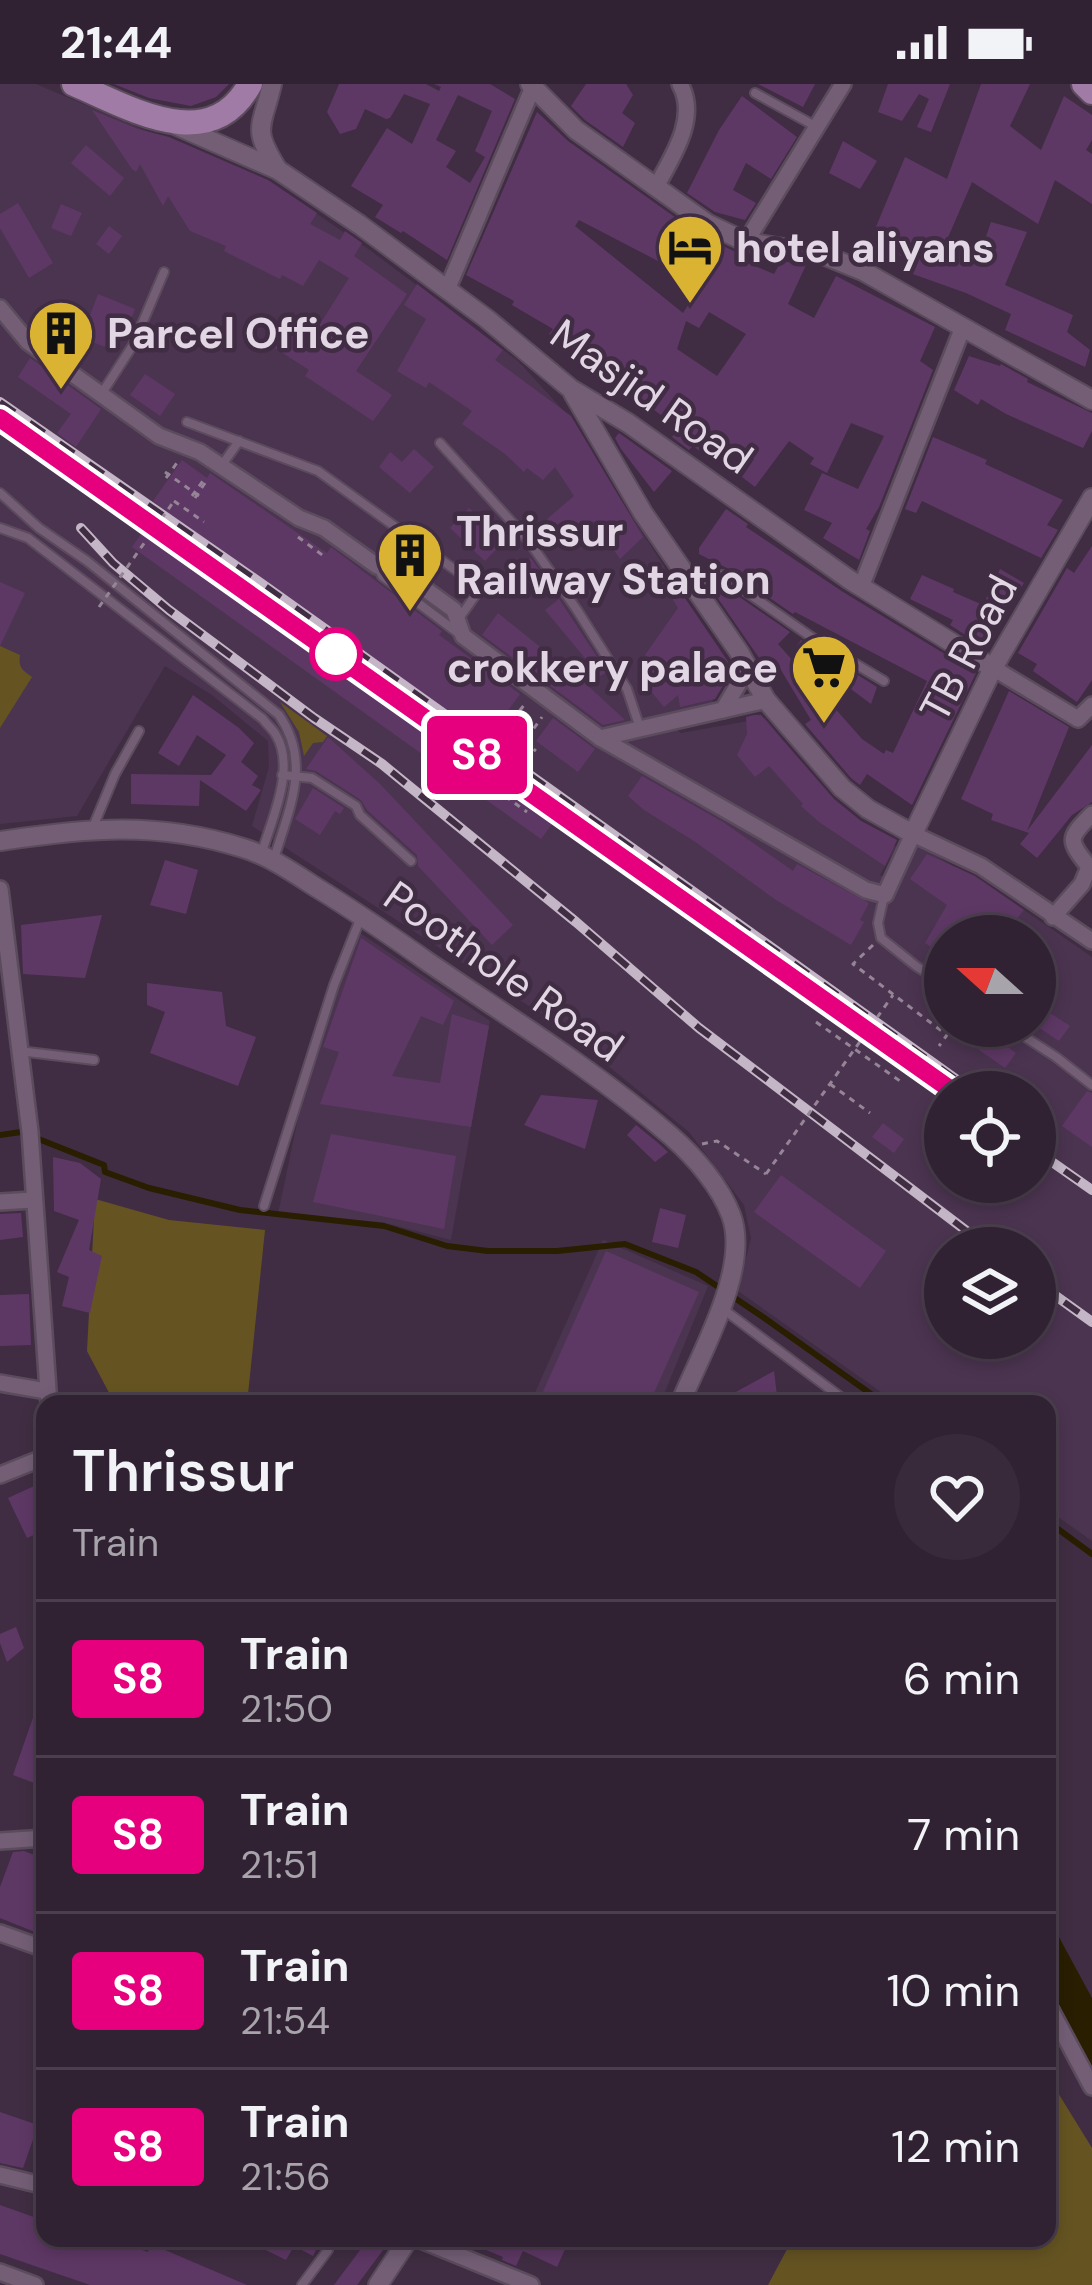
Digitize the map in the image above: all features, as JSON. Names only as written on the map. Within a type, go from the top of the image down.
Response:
[{"type":"main road","points":[[74,84],[113,92],[167,122],[191,124],[213,119],[238,102],[250,84]]},
{"type":"main road","points":[[1084,84],[1092,92]]},
{"type":"street","points":[[272,84],[260,128],[262,145],[278,170]]},
{"type":"street","points":[[656,187],[681,138],[687,114],[680,84]]},
{"type":"street","points":[[746,242],[843,84]]},
{"type":"street","points":[[447,290],[531,85],[576,130],[708,224],[746,242],[821,254],[863,271],[1092,400]]},
{"type":"street","name":"Masjid Road","points":[[167,122],[278,170],[447,290],[571,389],[628,423],[861,587],[993,668]]},
{"type":"street","points":[[0,308],[28,342],[158,436],[200,452],[377,566],[396,568],[454,610],[460,627],[600,738],[866,890],[885,895],[913,834]]},
{"type":"street","points":[[861,587],[964,328]]},
{"type":"street","points":[[571,389],[643,513],[766,700],[842,788],[913,834],[981,866],[1052,915]]},
{"type":"street","name":"TB Road","points":[[913,834],[993,668],[1092,498]]},
{"type":"street","points":[[723,710],[748,668]]},
{"type":"street","points":[[993,668],[1085,724],[1092,705]]},
{"type":"street","points":[[600,738],[766,700]]},
{"type":"street","points":[[1054,915],[1087,876],[1089,867],[1071,840],[1092,814]]},
{"type":"street","name":"Poothole Road","points":[[0,841],[59,832],[144,828],[179,832],[268,857],[362,915],[610,1087],[675,1139],[706,1173],[731,1214],[738,1244],[725,1298],[684,1395]]},
{"type":"street","points":[[0,889],[30,1136],[48,1395]]},
{"type":"street","points":[[1056,918],[1092,941]]},
{"type":"street","points":[[0,1202],[33,1200]]},
{"type":"street","points":[[0,1384],[41,1395]]},
{"type":"street","points":[[0,1474],[36,1460]]},
{"type":"street","points":[[0,1841],[36,1839]]},
{"type":"street","points":[[0,1934],[36,1946]]},
{"type":"street","points":[[1056,2020],[1092,2087]]},
{"type":"street","points":[[0,2175],[36,2184]]},
{"type":"street","points":[[378,2285],[405,2247]]},
{"type":"street","points":[[435,2247],[531,2285]]},
{"type":"street","points":[[0,2272],[35,2285]]},
{"type":"lane","points":[[755,93],[815,126]]},
{"type":"lane","points":[[102,394],[133,345],[164,272]]},
{"type":"lane","points":[[187,422],[318,470],[458,572],[477,593],[460,627]]},
{"type":"lane","points":[[221,466],[239,441]]},
{"type":"lane","points":[[440,442],[528,540],[577,610],[627,689],[640,728]]},
{"type":"lane","points":[[0,493],[279,716],[291,733],[298,757],[268,857]]},
{"type":"lane","points":[[0,528],[28,538],[263,719],[278,736],[284,759],[268,857]]},
{"type":"lane","points":[[694,587],[710,575],[722,575],[817,641],[884,680]]},
{"type":"lane","points":[[92,831],[115,774],[140,731]]},
{"type":"lane","points":[[282,775],[312,778],[356,806],[411,861]]},
{"type":"lane","points":[[885,895],[878,923],[881,938],[924,972]]},
{"type":"lane","points":[[264,1206],[334,985],[362,915]]},
{"type":"lane","points":[[1038,1047],[1092,1084]]},
{"type":"lane","points":[[19,1052],[94,1060]]},
{"type":"lane","points":[[725,1298],[839,1395]]},
{"type":"lane","points":[[302,2285],[329,2247]]},
{"type":"path","points":[[178,457],[165,475],[195,497],[207,478]]},
{"type":"path","points":[[99,607],[174,501],[204,522]]},
{"type":"path","points":[[148,537],[178,558]]},
{"type":"path","points":[[512,720],[524,704]]},
{"type":"path","points":[[492,787],[542,716]]},
{"type":"path","points":[[524,742],[536,751]]},
{"type":"path","points":[[476,775],[527,812]]},
{"type":"path","points":[[881,938],[853,964],[924,1018]]},
{"type":"path","points":[[716,1141],[766,1174],[893,994]]},
{"type":"path","points":[[816,1022],[900,1081]]},
{"type":"path","points":[[830,1084],[870,1112]]},
{"type":"shaded area","name":"Thrissur Railway Station","points":[[0,84],[36,84],[245,173],[304,205],[371,251],[518,361],[563,410],[728,665],[710,707],[661,718],[681,733],[765,718],[849,824],[896,847],[880,875],[900,884],[919,845],[1031,915],[924,915],[924,1047],[1056,1047],[1056,932],[1092,957],[1092,1541],[1056,1515],[1056,1395],[885,1395],[738,1291],[751,1238],[744,1205],[689,1132],[558,1025],[252,826],[269,767],[268,741],[212,695],[165,666],[77,816],[0,824]]},
{"type":"shaded area","points":[[0,646],[20,655],[22,668],[32,677],[0,728]]},
{"type":"shaded area","points":[[280,702],[327,736],[313,743],[304,756],[299,732]]},
{"type":"shaded area","points":[[357,931],[490,1021],[451,1240],[382,1222],[278,1214],[310,1061]]},
{"type":"shaded area","points":[[95,1199],[169,1220],[265,1230],[248,1395],[110,1395],[87,1351]]},
{"type":"shaded area","points":[[603,1240],[708,1286],[664,1395],[534,1395]]},
{"type":"shaded area","points":[[1056,1932],[1092,1998],[1092,2069],[1056,1999]]},
{"type":"shaded area","points":[[1056,2090],[1092,2148],[1092,2285],[768,2285],[788,2247],[1056,2247]]},
{"type":"building","points":[[114,84],[229,84],[216,97],[191,106],[149,98]]},
{"type":"building","points":[[339,84],[426,84],[439,91],[441,87],[434,84],[490,84],[515,99],[447,260],[375,217],[383,205],[351,186],[387,128],[412,144],[430,104],[404,94],[390,118],[365,109],[356,129],[340,134],[327,112]],"holes":[[[458,95],[492,111],[475,151],[485,157],[470,183],[446,167],[456,151],[436,140]]]},
{"type":"building","points":[[586,84],[626,84],[633,95],[622,113],[635,123],[623,147],[571,106]]},
{"type":"building","points":[[758,84],[815,84],[803,107]]},
{"type":"building","points":[[888,84],[950,84],[931,132],[917,127],[929,99],[919,94],[902,121],[878,112]]},
{"type":"building","points":[[981,84],[1030,84],[1010,126],[1041,150],[1064,96],[1092,115],[1092,140],[1086,150],[1092,154],[1092,204],[1055,180],[1038,224],[972,182],[946,242],[981,251],[991,222],[1027,232],[1005,285],[1073,315],[1067,332],[1090,350],[1085,367],[1005,330],[1011,314],[907,272],[910,264],[873,234],[905,157],[947,179]]},
{"type":"building","points":[[742,96],[797,137],[771,179],[746,163],[733,190],[756,203],[745,220],[715,212],[687,193]]},
{"type":"building","points":[[92,110],[268,180],[317,213],[310,224],[340,240],[345,231],[362,243],[354,256],[407,294],[356,371],[392,395],[373,421],[305,376],[309,370],[275,348],[289,326],[310,340],[349,278],[319,260],[303,286],[282,275],[280,279],[224,251],[226,246],[190,231],[168,196],[163,206],[140,164],[136,172],[132,169]]},
{"type":"building","points":[[537,112],[568,141],[700,235],[740,254],[738,259],[774,274],[781,261],[806,265],[788,304],[814,318],[836,276],[935,327],[920,361],[933,370],[866,529],[870,531],[859,560],[823,538],[832,523],[804,510],[822,473],[858,489],[884,436],[851,423],[827,473],[810,464],[814,458],[789,441],[755,487],[742,477],[754,459],[714,433],[701,452],[693,446],[689,450],[672,437],[679,428],[549,334],[553,329],[466,275]],"holes":[[[579,220],[658,261],[663,252],[703,277],[683,313],[575,226]],[[709,312],[746,334],[717,376],[677,349],[686,321],[699,328]]]},
{"type":"building","points":[[843,141],[877,161],[860,189],[829,173]]},
{"type":"building","points":[[86,145],[124,178],[110,196],[71,163]]},
{"type":"building","points":[[18,203],[53,263],[29,278],[0,228],[0,214]]},
{"type":"building","points":[[61,204],[82,213],[71,236],[51,228]]},
{"type":"building","points":[[109,226],[122,236],[109,254],[96,244]]},
{"type":"building","points":[[417,284],[503,350],[495,360],[571,416],[643,537],[620,559],[593,521],[565,543],[547,519],[574,496],[555,467],[543,480],[527,468],[524,472],[462,424],[472,411],[429,382],[426,388],[397,371],[426,319],[404,305]]},
{"type":"building","points":[[98,294],[135,309],[128,327],[116,321],[105,347],[46,329],[57,304],[89,318]]},
{"type":"building","points":[[969,356],[1001,364],[1092,413],[1092,431],[1083,448],[981,399],[978,405],[954,390]]},
{"type":"building","name":"Parcel Office","points":[[30,358],[101,409],[76,447],[57,433],[71,414],[18,377]]},
{"type":"building","points":[[145,374],[175,394],[160,416],[130,395]]},
{"type":"building","points":[[619,433],[672,471],[654,492],[621,449],[615,438]]},
{"type":"building","points":[[933,437],[1063,500],[1047,525],[1058,530],[1041,558],[922,501],[916,513],[905,509]]},
{"type":"building","points":[[414,449],[434,467],[410,493],[379,467],[390,452],[402,462]]},
{"type":"building","points":[[182,460],[207,478],[210,473],[327,553],[331,547],[520,694],[504,716],[495,710],[466,750],[490,768],[517,730],[532,741],[506,779],[558,816],[541,839],[132,547],[160,507],[153,501]]},
{"type":"building","points":[[469,508],[504,541],[485,561],[450,528]]},
{"type":"building","points":[[726,509],[843,592],[976,673],[912,805],[867,774],[860,785],[851,778],[805,724],[811,720],[778,665],[771,675],[717,597],[725,587],[790,632],[778,644],[862,739],[884,754],[886,750],[893,753],[927,681],[793,614],[699,554]]},
{"type":"building","points":[[1092,546],[1092,680],[1077,702],[1033,671],[1037,664],[1018,653],[1067,568],[1074,573]]},
{"type":"building","points":[[531,558],[549,584],[540,590],[521,565]]},
{"type":"building","points":[[1000,569],[1024,583],[1009,605],[1002,602],[984,647],[950,625],[953,620],[910,599],[922,575],[983,605]]},
{"type":"building","points":[[672,579],[733,669],[715,699],[680,707],[678,695],[664,707],[639,677],[652,663],[645,655],[678,608],[664,585]]},
{"type":"building","points":[[0,582],[25,593],[0,646]]},
{"type":"building","points":[[559,599],[607,672],[600,676],[545,610]]},
{"type":"building","points":[[498,613],[625,720],[603,725],[482,635]]},
{"type":"building","points":[[801,640],[877,687],[871,704],[796,648]]},
{"type":"building","points":[[1009,691],[1069,727],[1027,831],[1092,745],[1092,802],[1072,815],[1037,858],[1020,844],[1029,833],[991,820],[993,814],[961,799]]},
{"type":"building","points":[[193,695],[254,743],[241,762],[258,776],[252,785],[261,790],[246,811],[200,780],[199,806],[131,804],[131,774],[211,775],[226,755],[197,735],[179,766],[158,753]]},
{"type":"building","points":[[761,715],[834,799],[861,821],[897,840],[885,866],[819,822],[769,766],[755,777],[737,755],[747,734],[746,717]]},
{"type":"building","points":[[553,718],[595,749],[578,772],[536,741]]},
{"type":"building","points":[[328,737],[380,784],[513,925],[492,945],[418,866],[417,855],[361,800],[306,769]]},
{"type":"building","points":[[642,776],[723,822],[793,871],[797,864],[869,903],[851,945],[644,810],[628,796]]},
{"type":"building","points":[[313,788],[344,808],[340,814],[335,811],[320,835],[295,819]]},
{"type":"building","points":[[927,854],[975,876],[1024,910],[1020,915],[941,915],[947,905],[910,879]]},
{"type":"building","points":[[165,860],[198,870],[186,914],[150,905]]},
{"type":"building","points":[[102,915],[85,978],[23,974],[21,925]]},
{"type":"building","points":[[361,938],[454,1001],[443,1025],[421,1016],[392,1076],[440,1083],[452,1014],[489,1026],[471,1127],[320,1104],[339,1052],[323,1047]]},
{"type":"building","points":[[147,983],[222,992],[226,1026],[256,1037],[238,1086],[150,1053],[165,1012],[147,1005]]},
{"type":"building","points":[[1056,1017],[1070,1026],[1056,1039]]},
{"type":"building","points":[[1008,1047],[1016,1053],[1005,1068],[979,1050]]},
{"type":"building","points":[[1087,1091],[1092,1093],[1092,1147],[1062,1126]]},
{"type":"building","points":[[541,1095],[598,1100],[585,1149],[524,1125]]},
{"type":"building","points":[[883,1123],[904,1139],[894,1153],[872,1137]]},
{"type":"building","points":[[636,1125],[668,1152],[655,1162],[627,1135]]},
{"type":"building","points":[[331,1134],[456,1156],[444,1229],[313,1202]]},
{"type":"building","points":[[53,1157],[80,1163],[101,1179],[89,1250],[102,1256],[90,1313],[62,1306],[69,1277],[57,1272],[79,1220],[54,1211]]},
{"type":"building","points":[[781,1175],[886,1251],[860,1288],[754,1212]]},
{"type":"building","points":[[660,1208],[686,1215],[678,1248],[652,1242]]},
{"type":"building","points":[[21,1213],[23,1237],[0,1240],[0,1214]]},
{"type":"building","points":[[606,1251],[699,1292],[653,1395],[542,1394]]},
{"type":"building","points":[[29,1294],[31,1345],[0,1346],[0,1295]]},
{"type":"building","points":[[774,1371],[777,1395],[734,1393]]},
{"type":"building","points":[[36,1485],[36,1534],[27,1538],[8,1498]]},
{"type":"building","points":[[16,1627],[24,1648],[7,1662],[0,1634]]},
{"type":"building","points":[[36,1709],[36,1784],[13,1775]]},
{"type":"building","points":[[13,1852],[36,1856],[36,1932],[0,1918],[0,1887]]},
{"type":"building","points":[[0,2112],[36,2124],[23,2168],[0,2163]]},
{"type":"building","points":[[0,2205],[36,2218],[36,2247],[134,2247],[148,2252],[150,2247],[158,2247],[247,2285],[90,2285],[0,2254]]},
{"type":"building","points":[[259,2247],[293,2247],[286,2260]]},
{"type":"building","points":[[296,2247],[318,2247],[313,2256]]},
{"type":"building","points":[[362,2247],[385,2247],[357,2285],[334,2285]]},
{"type":"building","points":[[566,2247],[557,2267],[523,2251],[516,2266],[484,2249]]},
{"type":"waterway","points":[[0,1135],[21,1132],[149,1188],[240,1210],[384,1226],[447,1246],[488,1251],[625,1244],[696,1272],[872,1395]]},
{"type":"waterway","points":[[1056,1528],[1092,1554]]},
{"type":"railway","points":[[0,402],[945,1071]]},
{"type":"railway","points":[[81,528],[113,563],[169,610],[382,764],[699,1028],[961,1227]]},
{"type":"railway","points":[[1056,1165],[1092,1190]]},
{"type":"railway","points":[[1056,1296],[1092,1322]]},
{"type":"train","name":"S8","points":[[0,418],[924,1071]]},
{"type":"place","name":"hotel aliyans","points":[[690,306]]},
{"type":"place","name":"Parcel Office","points":[[61,392]]},
{"type":"place","name":"Thrissur Railway Station","points":[[410,614]]},
{"type":"place","name":"crokkery palace","points":[[824,726]]}]
